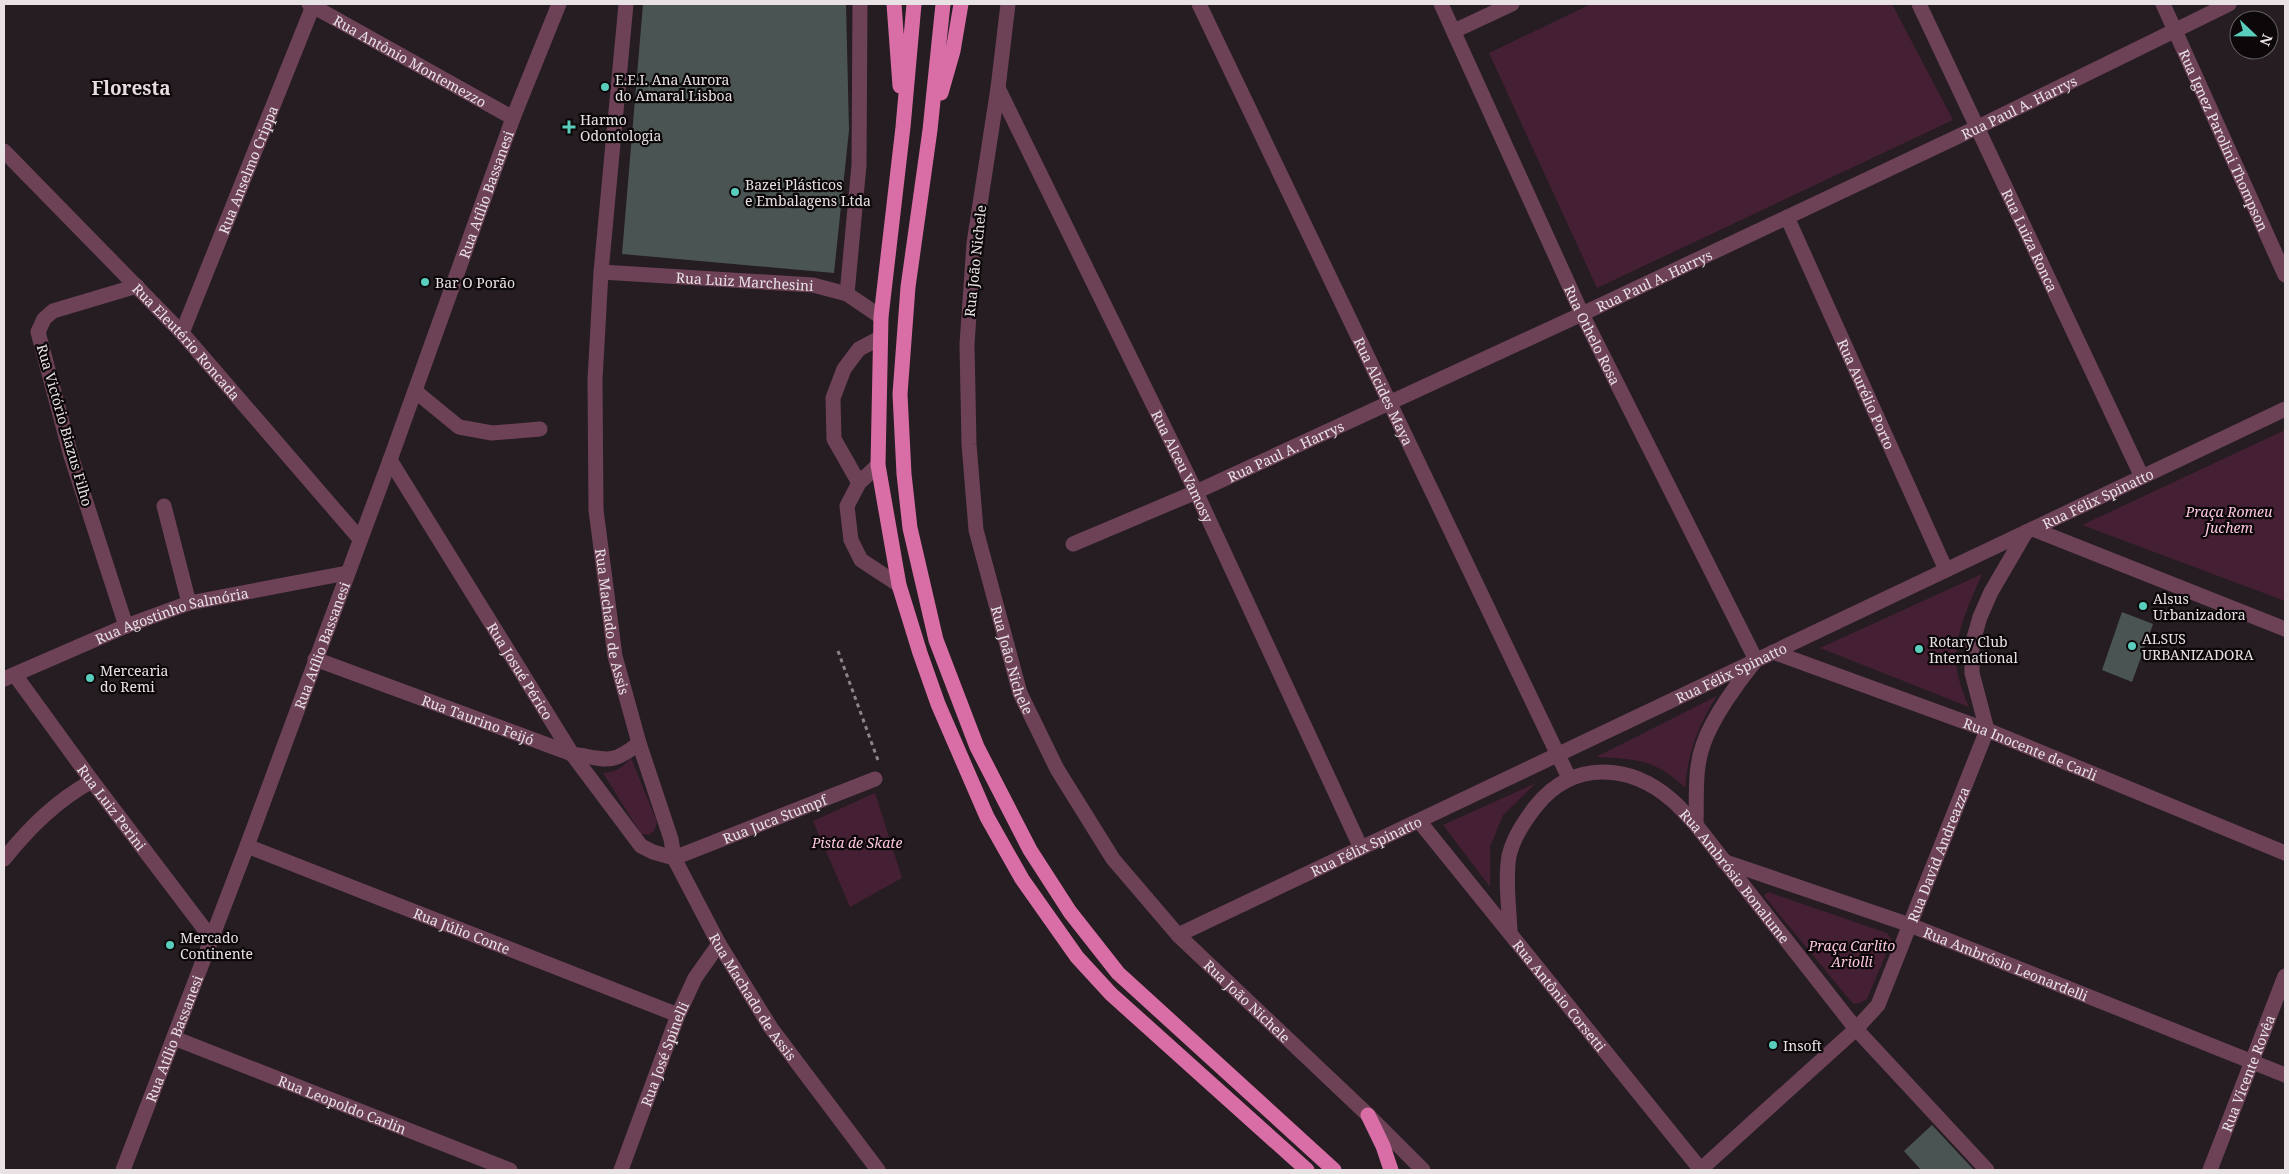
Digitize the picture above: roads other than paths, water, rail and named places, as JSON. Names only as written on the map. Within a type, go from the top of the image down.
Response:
[{"type":"highway","points":[[894,4],[903,127]]},
{"type":"highway","points":[[914,4],[903,127],[881,317],[878,465],[899,585],[920,653],[963,763],[987,817],[1022,879],[1077,957],[1111,994],[1307,1170]]},
{"type":"highway","points":[[943,4],[930,130],[908,287],[900,394],[910,528],[936,640],[977,747],[1030,850],[1070,912],[1112,965],[1334,1170]]},
{"type":"highway","points":[[930,130],[953,51],[961,4]]},
{"type":"highway","points":[[1368,1115],[1383,1146],[1391,1170]]},
{"type":"street","name":"Rua Atílio Bassanesi","points":[[123,1170],[247,846],[390,460],[513,118],[560,4]]},
{"type":"street","name":"Rua Machado de Assis","points":[[626,4],[601,272],[595,380],[596,510],[615,656],[639,743],[671,839],[674,858],[719,944],[771,1028],[878,1170]]},
{"type":"street","points":[[847,294],[859,165],[860,4]]},
{"type":"street","name":"Rua João Nichele","points":[[1008,4],[998,88],[974,243],[967,344],[969,444],[976,530],[1020,693],[1057,769],[1113,859],[1178,935],[1368,1115],[1423,1170]]},
{"type":"street","name":"Rua Alcides Maya","points":[[1199,4],[1569,778]]},
{"type":"street","name":"Rua Othelo Rosa","points":[[1441,4],[1582,314],[1756,660]]},
{"type":"street","points":[[1454,31],[1512,4]]},
{"type":"street","name":"Rua Luiza Ronca","points":[[1919,4],[2142,477]]},
{"type":"street","name":"Rua Ignez Parolini Thompson","points":[[2163,4],[2285,275]]},
{"type":"street","name":"Rua Paul A. Harrys","points":[[1073,544],[1196,492],[1582,314],[1978,127],[2174,29],[2229,4]]},
{"type":"street","name":"Rua Antônio Montemezzo","points":[[311,5],[513,118]]},
{"type":"street","name":"Rua Anselmo Crippa","points":[[182,333],[311,5]]},
{"type":"street","name":"Rua Alceu Vamosy","points":[[998,88],[1196,492],[1361,848]]},
{"type":"street","name":"Rua Eleutério Roncada","points":[[4,150],[182,333],[360,539]]},
{"type":"street","name":"Rua Aurélio Porto","points":[[1787,217],[1946,570]]},
{"type":"street","name":"Rua Luiz Marchesini","points":[[601,272],[813,285],[847,294],[881,317]]},
{"type":"street","name":"Rua Victório Biazus Filho","points":[[126,626],[71,456],[38,332],[44,319],[53,311],[136,286]]},
{"type":"street","points":[[859,483],[834,438],[833,398],[844,369],[858,349],[880,338]]},
{"type":"street","points":[[415,391],[459,427],[492,433],[540,429]]},
{"type":"street","name":"Rua Félix Spinatto","points":[[1178,935],[2285,409]]},
{"type":"street","name":"Rua Josué Périco","points":[[390,460],[572,754],[641,846],[653,852],[674,858]]},
{"type":"street","points":[[878,465],[859,483],[846,506],[851,540],[861,560],[899,585]]},
{"type":"street","points":[[164,506],[189,603]]},
{"type":"street","points":[[1987,730],[1972,673],[1972,645],[1980,617],[1991,592],[2030,530],[2285,629]]},
{"type":"street","name":"Rua Agostinho Salmória","points":[[9,677],[126,626],[189,603],[347,573]]},
{"type":"street","name":"Rua Inocente de Carli","points":[[1773,652],[1987,730],[2285,853]]},
{"type":"street","name":"Rua Taurino Feijó","points":[[315,659],[572,754],[613,760],[625,756],[639,743]]},
{"type":"street","points":[[1696,825],[1698,769],[1703,744],[1738,682],[1756,660]]},
{"type":"street","name":"Rua Luiz Perini","points":[[9,677],[92,781],[212,939]]},
{"type":"street","name":"Rua David Andreazza","points":[[1701,1170],[1856,1029],[1878,1005],[1987,730]]},
{"type":"street","name":"Rua Ambrósio Bonalume","points":[[1510,932],[1508,881],[1510,855],[1524,821],[1545,794],[1569,778],[1589,771],[1618,773],[1648,784],[1672,800],[1696,825],[1856,1029],[1987,1170]]},
{"type":"street","name":"Rua Juca Stumpf","points":[[674,858],[874,779]]},
{"type":"street","points":[[4,859],[42,816],[71,792],[92,781]]},
{"type":"street","name":"Rua Antônio Corsetti","points":[[1419,821],[1701,1170]]},
{"type":"street","name":"Rua Júlio Conte","points":[[247,846],[678,1015]]},
{"type":"street","name":"Rua Ambrósio Leonardelli","points":[[1723,861],[1910,925],[2285,1075]]},
{"type":"street","name":"Rua José Spinelli","points":[[621,1170],[678,1015],[695,978],[719,944]]},
{"type":"street","name":"Rua Vicente Rovêa","points":[[2210,1170],[2285,976]]},
{"type":"street","name":"Rua Leopoldo Carlin","points":[[174,1038],[510,1170]]},
{"type":"place","name":"E.E.I. Ana Aurora do Amaral Lisboa","points":[[605,87]]},
{"type":"place","name":"Harmo Odontologia","points":[[569,127]]},
{"type":"place","name":"Bazei Plásticos e Embalagens Ltda","points":[[735,192]]},
{"type":"place","name":"Bar O Porão","points":[[425,282]]},
{"type":"place","name":"Alsus Urbanizadora","points":[[2143,606]]},
{"type":"place","name":"ALSUS URBANIZADORA","points":[[2132,646]]},
{"type":"place","name":"Rotary Club International","points":[[1919,649]]},
{"type":"place","name":"Mercearia do Remi","points":[[90,678]]},
{"type":"place","name":"Mercado Continente","points":[[170,945]]},
{"type":"place","name":"Insoft","points":[[1773,1045]]},
{"type":"district","name":"Floresta","points":[[131,88]]},
{"type":"park label","name":"Praça Romeu Juchem","points":[[2229,520]]},
{"type":"park label","name":"Pista de Skate","points":[[857,842]]},
{"type":"park label","name":"Praça Carlito Ariolli","points":[[1852,954]]}]
